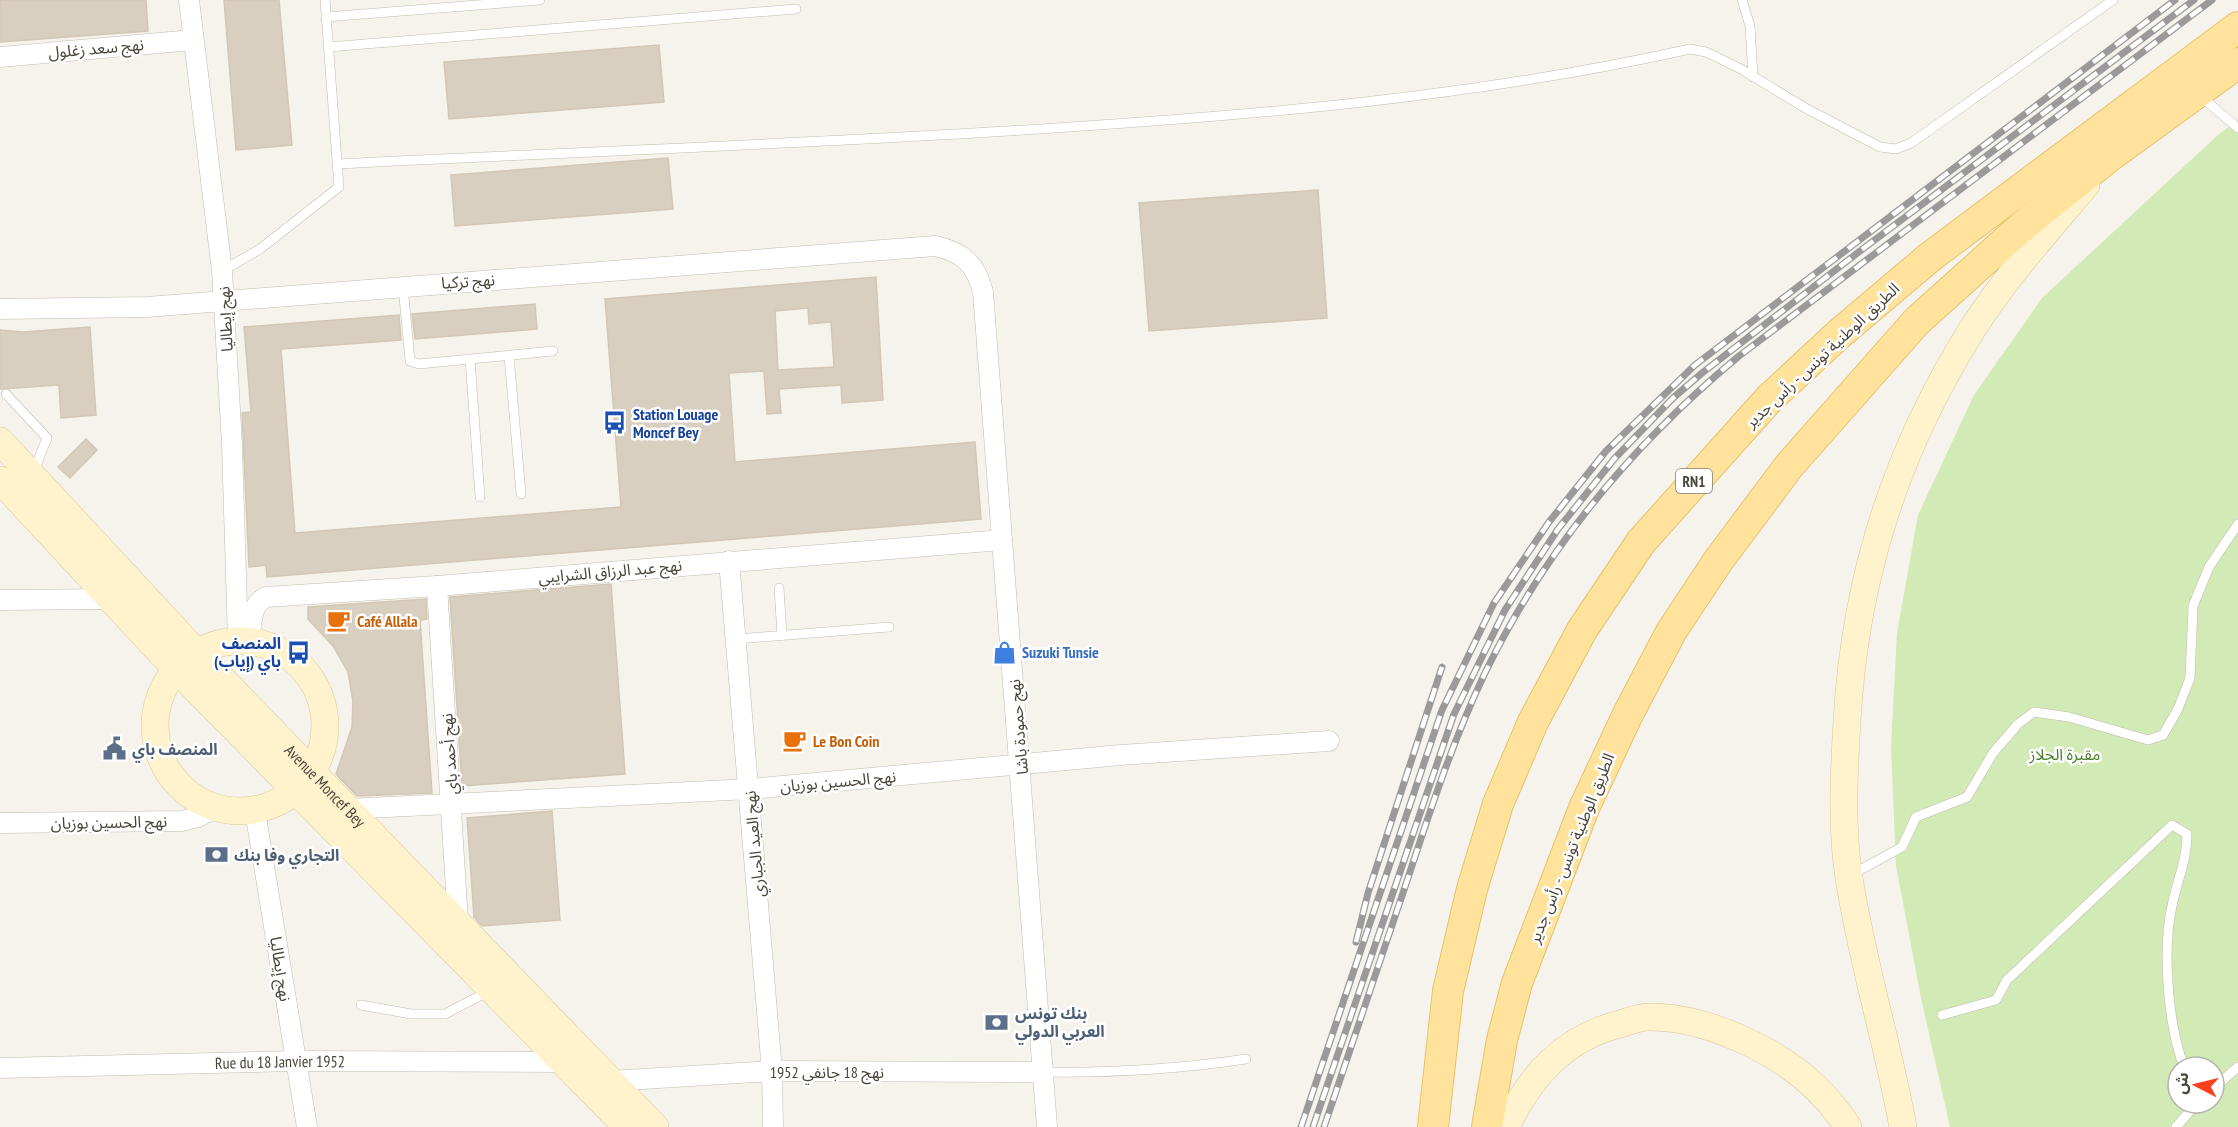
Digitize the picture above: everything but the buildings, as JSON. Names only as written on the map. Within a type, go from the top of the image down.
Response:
[{"type":"main road","name":"الطريق الوطنية تونس - رأس جدير","points":[[1433,1127],[1448,991],[1472,889],[1497,804],[1533,722],[1582,630],[1641,542],[1769,399],[1839,334],[1930,257],[2238,27]]},
{"type":"main road","name":"الطريق الوطنية تونس - رأس جدير","points":[[1488,1127],[1502,1040],[1517,983],[1584,808],[1628,714],[1671,632],[1718,561],[1789,466],[1917,321],[2025,224],[2110,156],[2238,63]]},
{"type":"main road","points":[[1903,1127],[1849,877],[1845,816],[1849,687],[1868,567],[1885,510],[1908,448],[1974,327],[2008,278],[2110,156]]},
{"type":"main road","name":"Avenue Moncef Bey","points":[[0,441],[33,473],[186,660],[304,781],[491,990],[627,1127]]},
{"type":"main road","name":"Avenue Moncef Bey","points":[[0,480],[111,599],[186,660]]},
{"type":"main road","points":[[244,640],[277,648],[301,665],[317,689],[325,716],[323,745],[304,781],[277,804],[235,812],[215,808],[185,792],[164,765],[155,732],[159,698],[186,660],[216,643],[244,640]]},
{"type":"main road","name":"Avenue Moncef Bey","points":[[304,781],[347,809],[655,1127]]},
{"type":"main road","points":[[1506,1127],[1514,1108],[1551,1059],[1578,1039],[1611,1026],[1649,1016],[1684,1020],[1718,1029],[1761,1049],[1795,1069],[1826,1098],[1848,1127]]},
{"type":"street","name":"نهج إيطاليا","points":[[189,0],[222,271],[244,640]]},
{"type":"street","name":"نهج سعد زغلول","points":[[0,57],[193,40]]},
{"type":"street","name":"نهج تركيا","points":[[0,309],[147,307],[935,246]]},
{"type":"street","name":"نهج حمودة باشا","points":[[935,246],[962,255],[979,276],[984,292],[1047,1127]]},
{"type":"street","name":"نهج عبد الرزاق الشرايبي","points":[[244,640],[254,610],[266,597],[437,586],[1002,540]]},
{"type":"street","name":"نهج العيد الجباري","points":[[729,561],[772,1071],[773,1127]]},
{"type":"street","name":"نهج أحمد باي","points":[[437,586],[453,805],[458,922]]},
{"type":"street","points":[[0,600],[111,599]]},
{"type":"street","name":"نهج الحسين بوزيان","points":[[347,809],[750,789],[1120,755],[1329,741]]},
{"type":"street","name":"نهج الحسين بوزيان","points":[[0,823],[182,821],[198,817],[215,808]]},
{"type":"street","name":"نهج إيطاليا","points":[[255,810],[307,1127]]},
{"type":"street","name":"Rue du 18 Janvier 1952","points":[[0,1068],[296,1061],[562,1062]]},
{"type":"street","name":"نهج 18 جانفي 1952","points":[[610,1081],[772,1071],[1044,1072]]},
{"type":"lane","points":[[222,271],[260,249],[339,187],[325,0]]},
{"type":"lane","points":[[326,17],[540,0]]},
{"type":"lane","points":[[1742,0],[1750,26],[1753,77]]},
{"type":"lane","points":[[337,164],[670,147],[839,142],[1187,120],[1461,91],[1690,49],[1706,52],[1855,135],[1880,147],[1896,149],[1911,143],[2113,0]]},
{"type":"lane","points":[[328,46],[796,9]]},
{"type":"lane","points":[[2197,94],[2238,128]]},
{"type":"lane","points":[[403,286],[410,361],[418,364],[553,351]]},
{"type":"lane","points":[[509,356],[521,494]]},
{"type":"lane","points":[[470,359],[480,497]]},
{"type":"lane","points":[[6,394],[47,438],[33,473]]},
{"type":"lane","points":[[1849,877],[1902,847],[1916,817],[1967,797],[1993,753],[2018,724],[2034,712],[2069,717],[2148,740],[2163,735],[2178,708],[2190,678],[2193,606],[2210,567],[2238,524]]},
{"type":"lane","points":[[779,588],[782,635]]},
{"type":"lane","points":[[736,639],[889,627]]},
{"type":"lane","points":[[1942,1015],[1996,1000],[2007,980],[2172,825],[2187,834],[2187,855],[2172,906],[2166,945],[2175,1044],[2179,1055]]},
{"type":"lane","points":[[361,1005],[411,1014],[445,1014],[491,990]]},
{"type":"lane","points":[[1044,1072],[1090,1073],[1163,1069],[1246,1059]]},
{"type":"lane","points":[[2226,1078],[2238,1067]]},
{"type":"lane","points":[[2176,1127],[2186,1115]]},
{"type":"green space","name":"مقبرة الجلاز","points":[[2238,120],[2238,1127],[1950,1127],[1921,998],[1896,866],[1891,746],[1897,633],[1918,515],[1974,395],[2042,298],[2219,134]]},
{"type":"railway","points":[[1301,1127],[1442,710],[1494,603],[1549,522],[1606,451],[1695,365],[2175,0]]},
{"type":"railway","points":[[1313,1127],[1454,714],[1505,610],[1558,529],[1615,458],[1673,398],[1702,373],[2194,0]]},
{"type":"railway","points":[[1324,1127],[1433,802],[1473,698],[1509,627],[1535,584],[1595,501],[1663,425],[1739,356],[2212,0]]},
{"type":"railway","points":[[1356,942],[1368,893],[1442,667]]},
{"type":"place","name":"Station Louage Moncef Bey","points":[[615,423]]},
{"type":"place","name":"Café Allala","points":[[339,621]]},
{"type":"place","name":"المنصف باي (إياب)","points":[[299,652]]},
{"type":"place","name":"Suzuki Tunsie","points":[[1004,652]]},
{"type":"place","name":"Le Bon Coin","points":[[795,741]]},
{"type":"place","name":"المنصف باي","points":[[114,749]]},
{"type":"place","name":"التجاري وفا بنك","points":[[216,855]]},
{"type":"place","name":"بنك تونس العربي الدولي","points":[[997,1022]]}]
